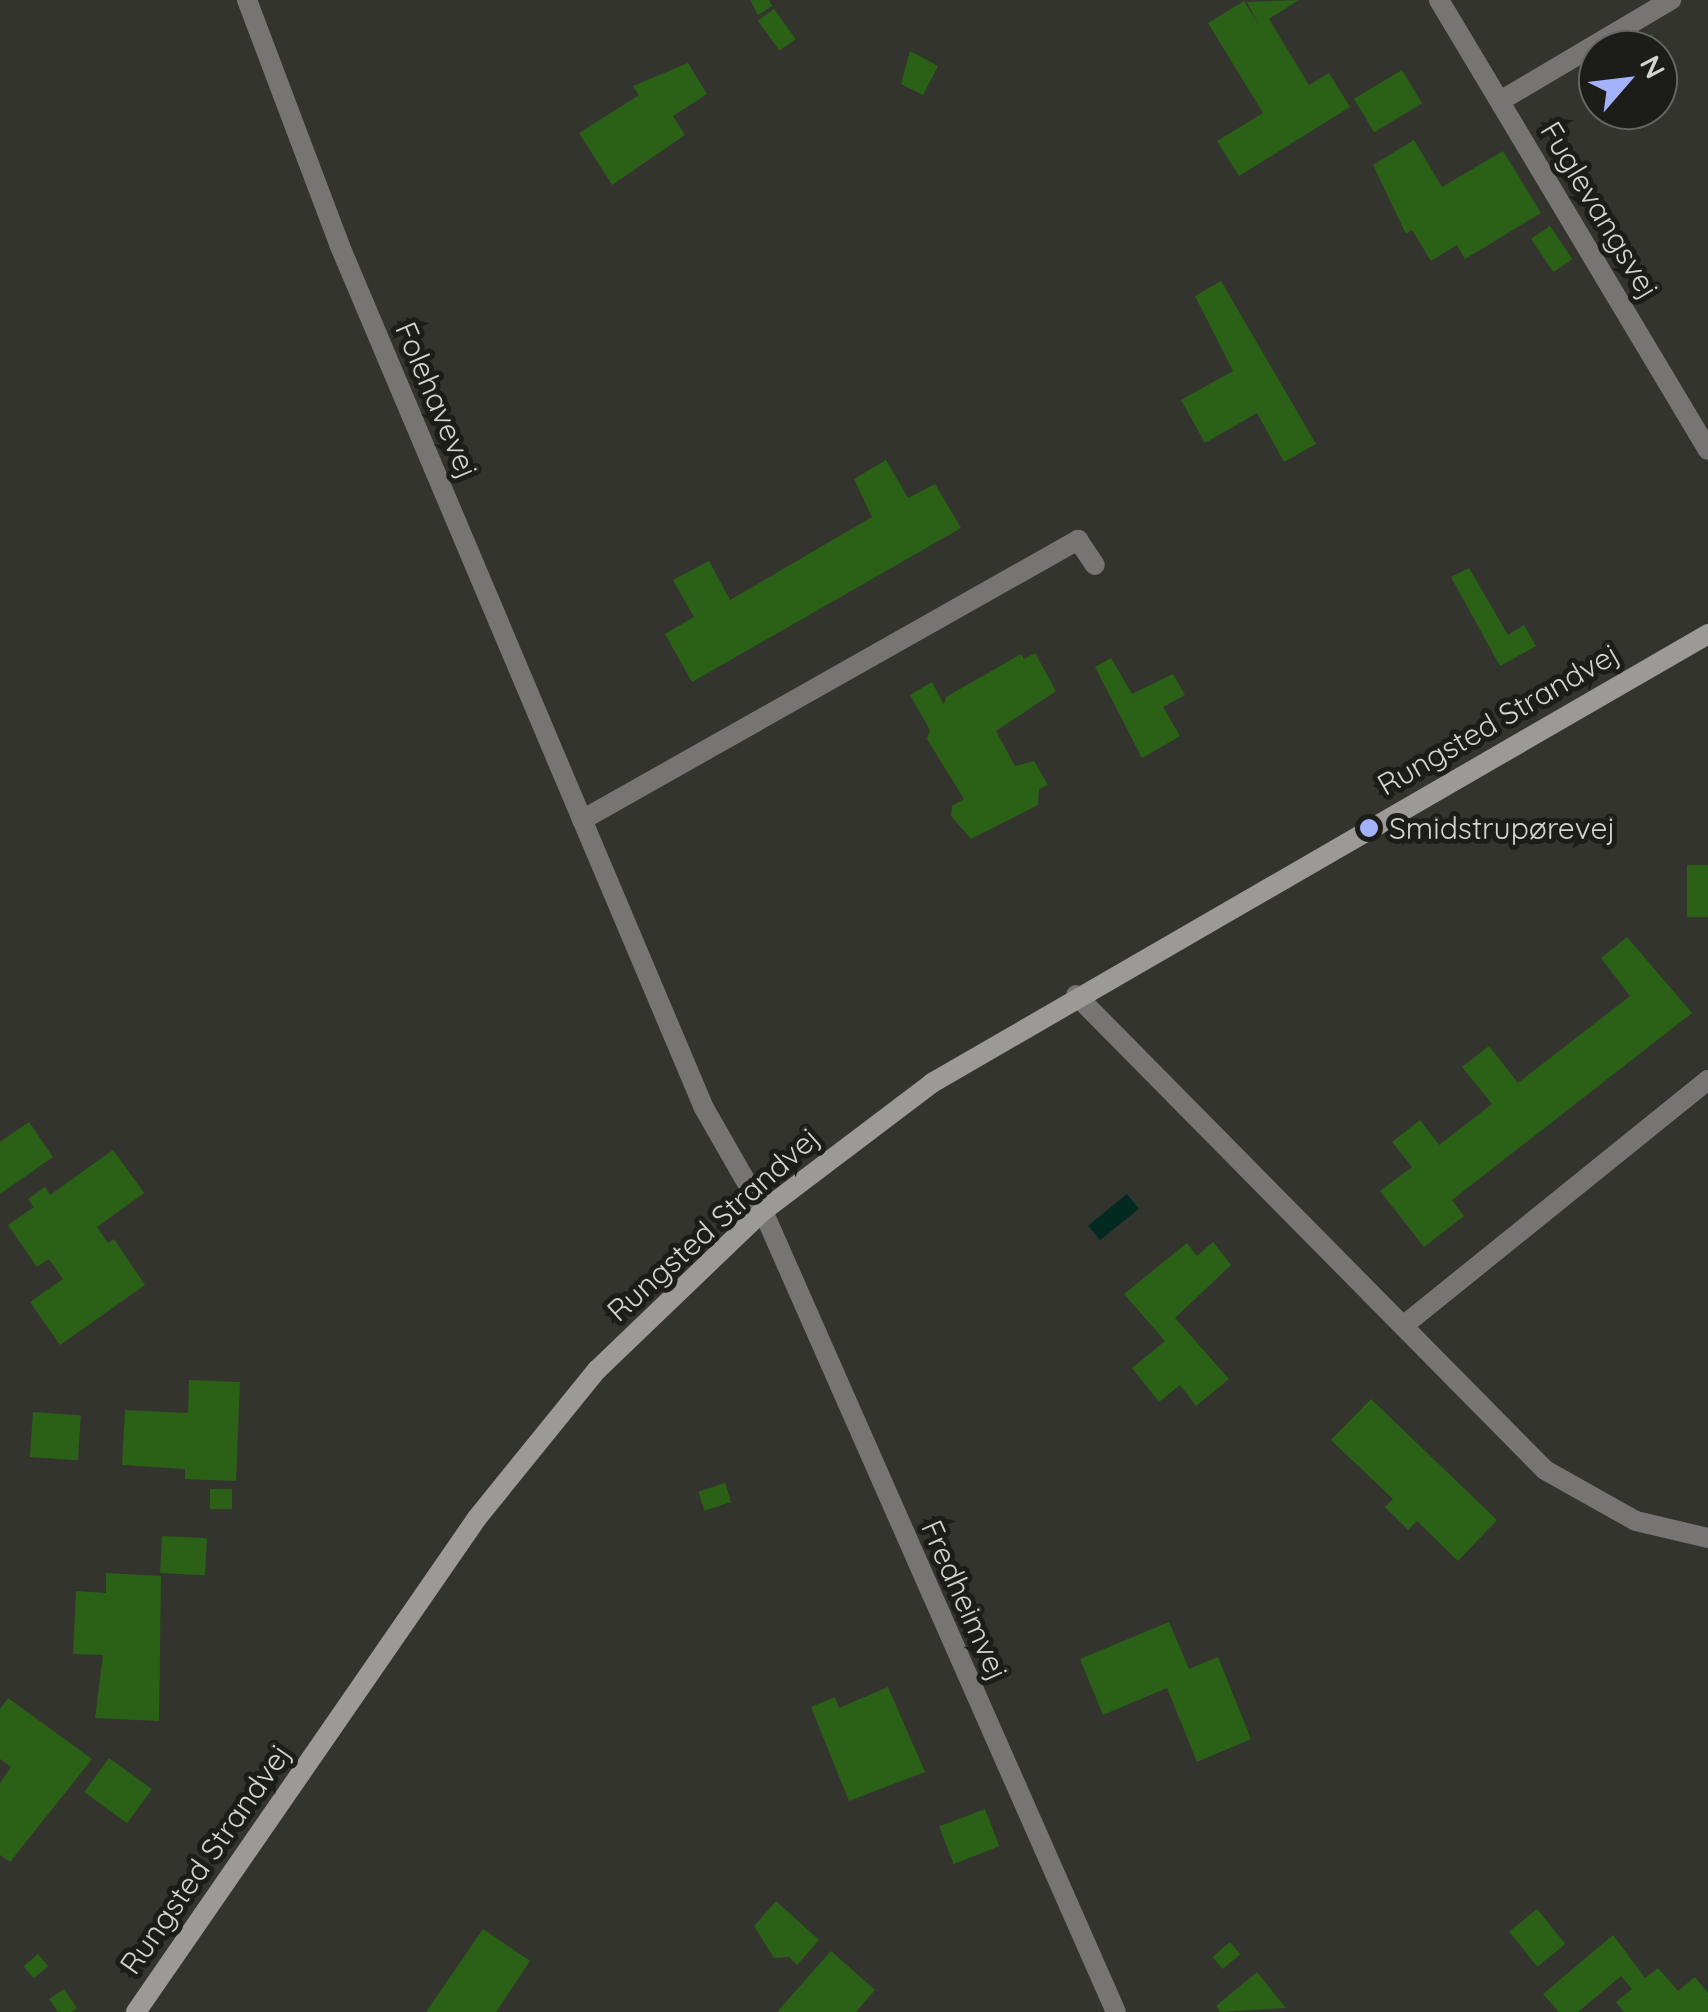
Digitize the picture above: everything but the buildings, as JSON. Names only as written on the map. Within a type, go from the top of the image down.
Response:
[{"type":"main road","name":"Rungsted Strandvej","points":[[136,2012],[476,1518],[597,1370],[762,1211],[905,1101],[1076,996],[1708,634]]},
{"type":"street","name":"Folehavevej","points":[[247,0],[339,244],[704,1108],[762,1211]]},
{"type":"street","name":"Fuglevangsvej","points":[[1440,0],[1708,450]]},
{"type":"street","points":[[1500,102],[1671,0]]},
{"type":"street","points":[[582,820],[1078,540],[1095,565]]},
{"type":"street","points":[[1076,996],[1545,1470],[1636,1521],[1708,1538]]},
{"type":"street","points":[[1402,1326],[1708,1080]]},
{"type":"street","name":"Fredheimvej","points":[[762,1211],[1116,2012]]},
{"type":"water","points":[[1127,1194],[1139,1209],[1100,1240],[1088,1225]]},
{"type":"place","name":"Smidstrupørevej","points":[[1369,828]]}]
